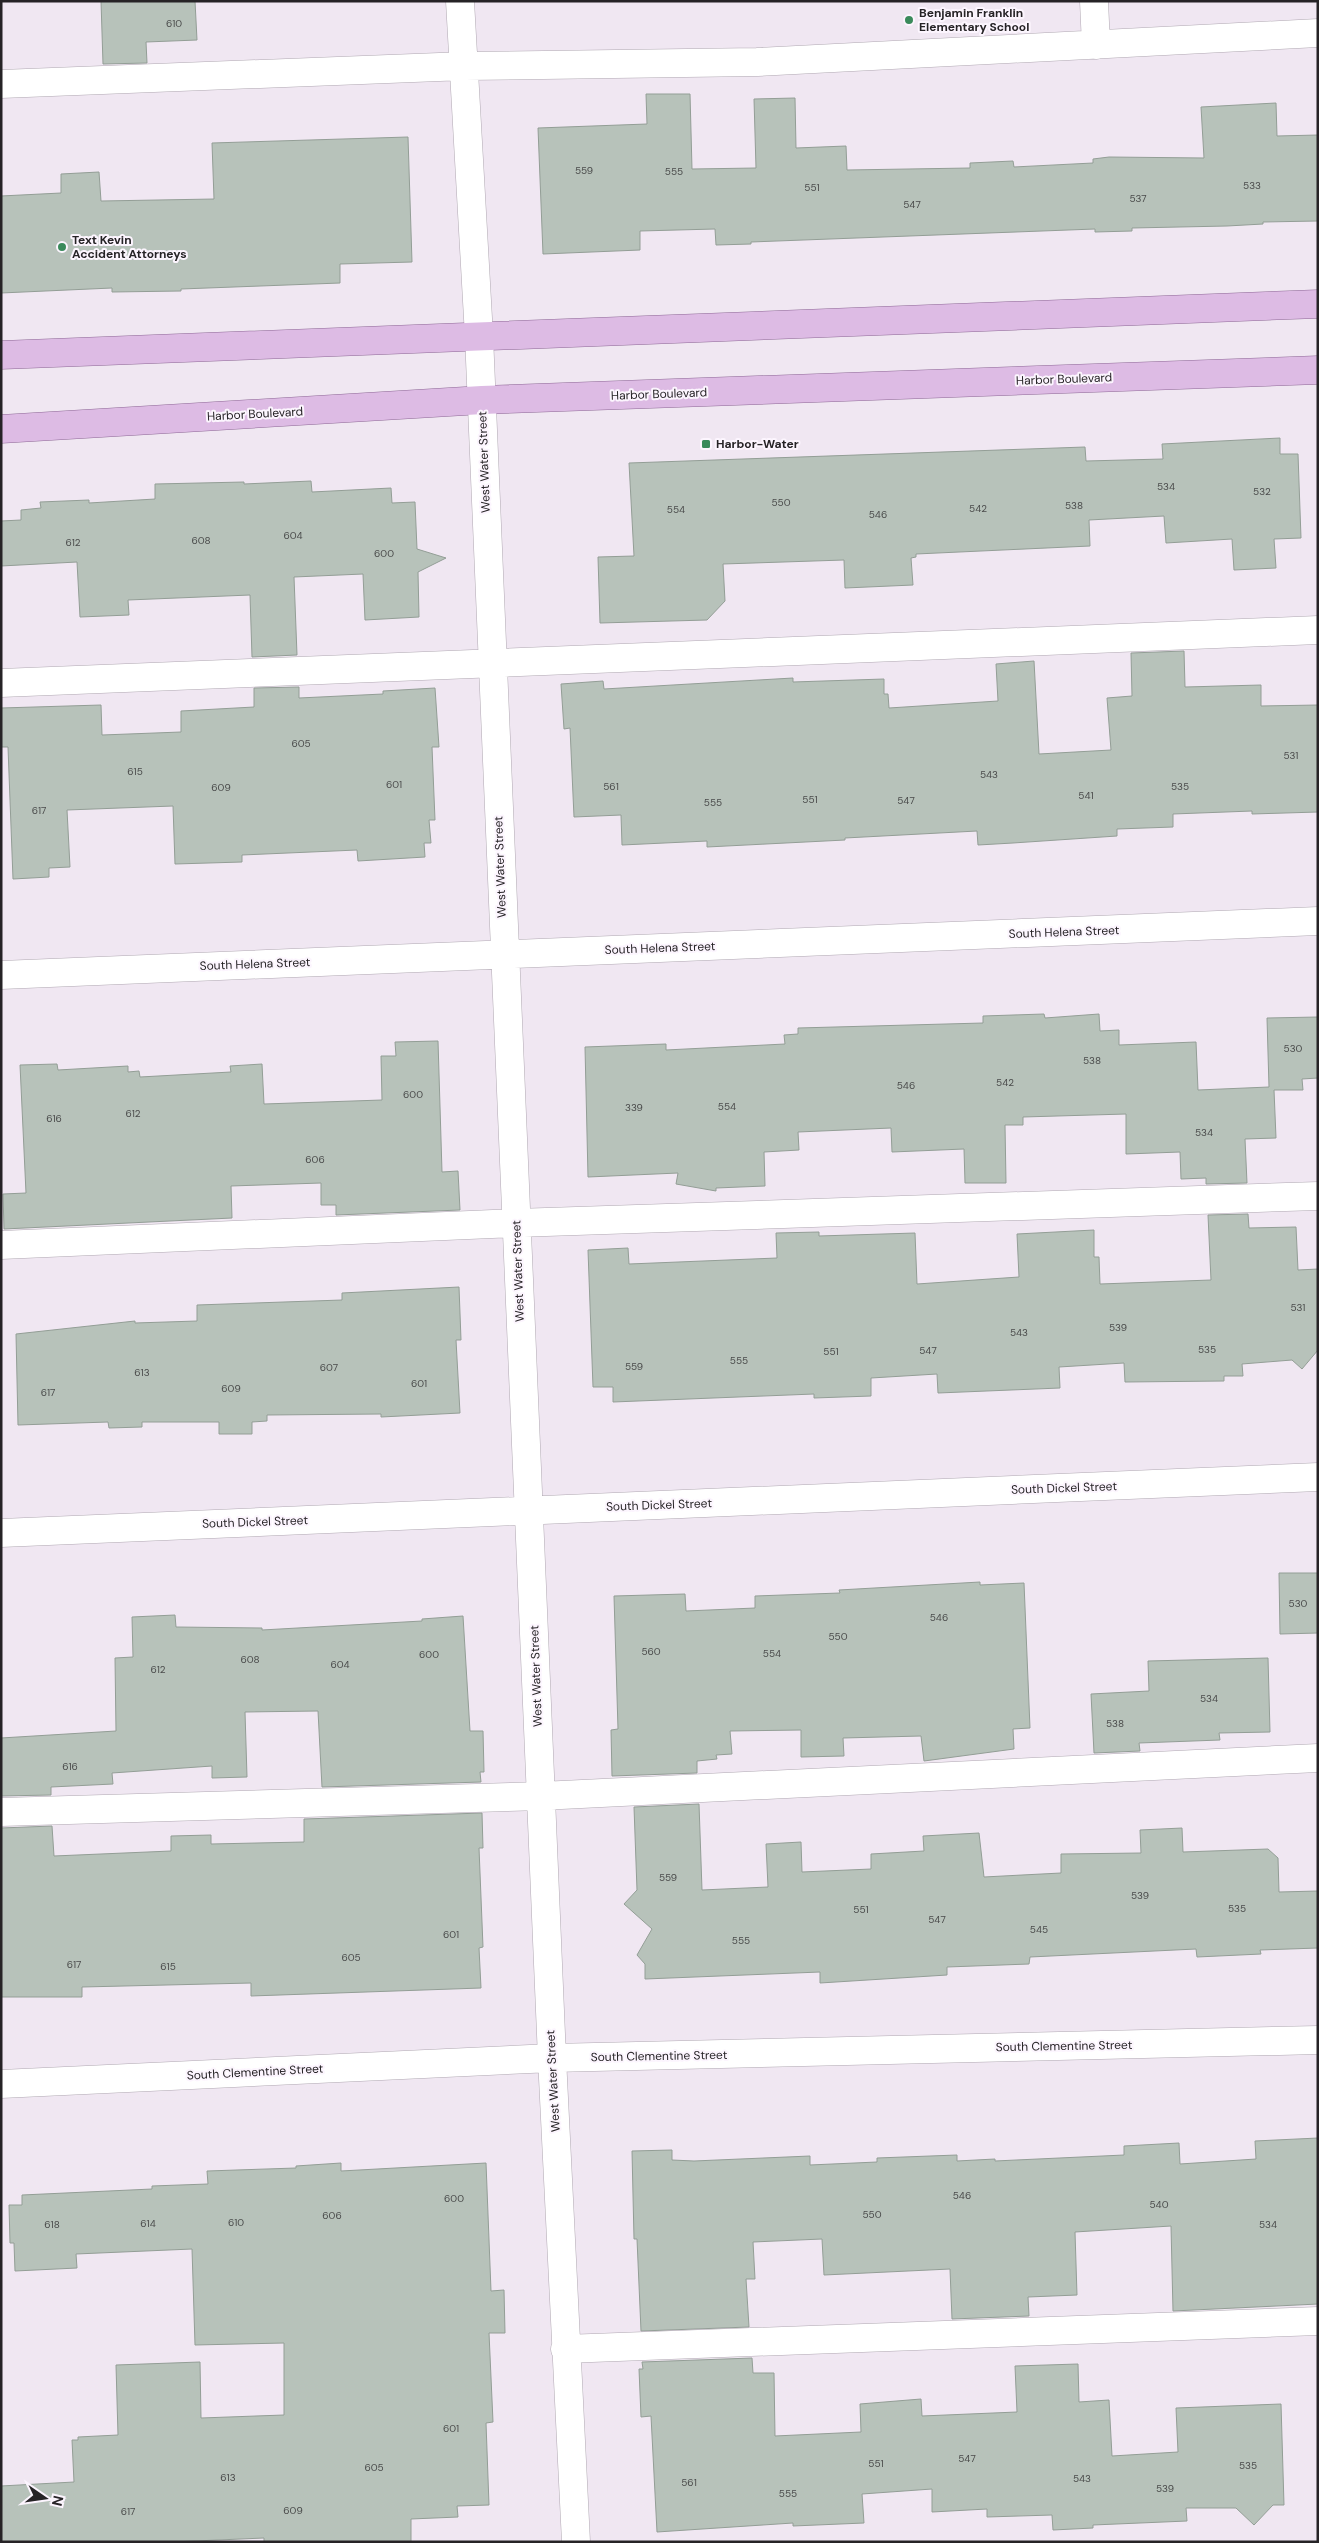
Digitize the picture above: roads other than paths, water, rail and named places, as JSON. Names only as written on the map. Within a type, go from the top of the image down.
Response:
[{"type":"main road","points":[[1,355],[1318,304]]},
{"type":"main road","name":"Harbor Boulevard","points":[[1,429],[482,400],[1318,370]]},
{"type":"street","name":"West Water Street","points":[[460,1],[466,66],[480,336],[528,1511],[565,2349],[576,2542]]},
{"type":"street","points":[[1094,1],[1096,45]]},
{"type":"street","points":[[1,84],[466,66],[757,62],[1318,33]]},
{"type":"street","points":[[1,683],[1318,630]]},
{"type":"street","name":"South Helena Street","points":[[1,975],[1318,921]]},
{"type":"street","points":[[1,1245],[516,1223],[1318,1196]]},
{"type":"street","name":"South Dickel Street","points":[[1,1533],[1318,1477]]},
{"type":"street","points":[[1,1812],[541,1796],[1318,1758]]},
{"type":"street","name":"South Clementine Street","points":[[1,2084],[552,2058],[1318,2040]]},
{"type":"street","points":[[565,2349],[1318,2321]]},
{"type":"place","name":"Benjamin Franklin Elementary School","points":[[909,20]]},
{"type":"place","name":"Text Kevin Accident Attorneys","points":[[62,247]]},
{"type":"place","name":"Harbor-Water","points":[[706,444]]}]
